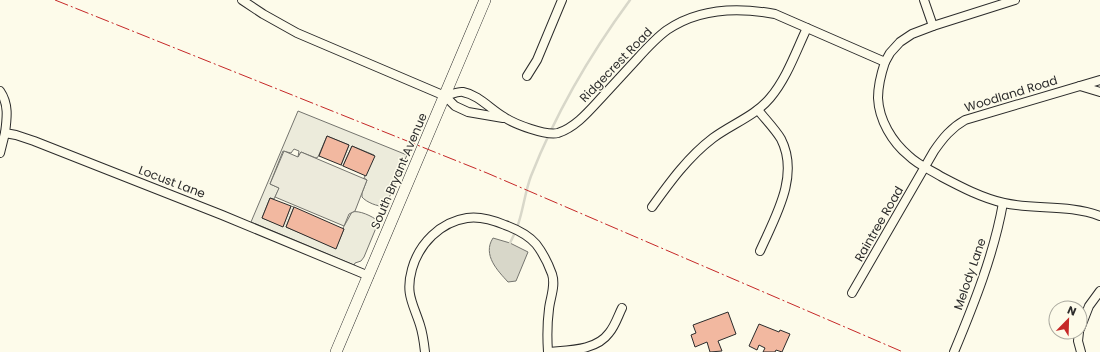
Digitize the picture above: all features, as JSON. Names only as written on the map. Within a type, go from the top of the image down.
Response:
[{"type":"street","name":"Ridgecrest Road","points":[[242,0],[263,14],[297,33],[445,96],[455,106],[468,112],[504,118],[540,132],[557,133],[571,127],[589,111],[656,38],[689,19],[719,10],[742,9],[775,14],[885,62]]},
{"type":"street","name":"South Bryant Avenue","points":[[336,352],[485,0]]},
{"type":"street","points":[[527,76],[537,60],[562,0]]},
{"type":"street","points":[[924,0],[933,26]]},
{"type":"street","points":[[1015,0],[933,26],[912,34],[900,42],[890,53],[885,62],[881,75],[878,98],[884,123],[895,142],[909,156],[925,168],[960,187],[1003,203],[1069,209],[1100,216]]},
{"type":"street","points":[[652,207],[684,165],[699,149],[722,132],[758,110],[769,100],[781,83],[807,28]]},
{"type":"street","name":"Woodland Road","points":[[925,168],[941,140],[948,132],[961,122],[1100,80]]},
{"type":"street","points":[[1079,86],[1100,92]]},
{"type":"street","points":[[0,91],[6,101],[7,108],[5,133],[0,153]]},
{"type":"street","name":"Ridgecrest Road","points":[[445,96],[461,92],[467,94],[482,102],[504,118]]},
{"type":"street","points":[[758,110],[781,139],[787,159],[788,169],[788,179],[785,192],[760,251]]},
{"type":"street","name":"Locust Lane","points":[[5,133],[34,141],[178,197],[369,276]]},
{"type":"street","name":"Raintree Road","points":[[852,293],[925,168]]},
{"type":"street","name":"Melody Lane","points":[[954,352],[986,268],[1003,203]]},
{"type":"street","points":[[425,352],[422,333],[409,293],[412,268],[419,250],[425,242],[442,228],[466,218],[485,218],[524,234],[536,244],[545,256],[552,275],[553,285],[547,328],[548,352],[578,349],[599,342],[609,334],[622,308]]},
{"type":"street","points":[[1088,309],[1100,291]]},
{"type":"street","points":[[1078,340],[1081,352]]},
{"type":"shaded area","points":[[298,111],[407,155],[389,198],[384,206],[381,206],[375,205],[362,197],[367,180],[364,178],[374,155],[352,146],[343,166],[341,165],[349,145],[327,136],[318,157],[316,158],[301,152],[298,157],[299,151],[294,149],[291,153],[283,151],[270,184],[279,189],[274,199],[270,198],[262,218],[283,226],[291,206],[294,207],[286,227],[336,248],[344,229],[343,228],[352,212],[369,215],[378,221],[376,228],[364,257],[361,261],[355,263],[354,265],[251,222]]},
{"type":"shaded area","points":[[284,151],[298,157],[301,152],[367,180],[355,211],[349,214],[344,226],[275,197],[279,188],[270,184]]},
{"type":"shaded area","points":[[493,238],[510,243],[528,252],[516,281],[508,282],[496,268],[490,256],[489,250]]},
{"type":"building","points":[[327,136],[349,145],[341,165],[319,156]]},
{"type":"building","points":[[352,146],[375,156],[366,176],[343,166]]},
{"type":"building","points":[[270,198],[291,206],[283,227],[262,218]]},
{"type":"building","points":[[294,207],[344,229],[336,249],[286,227]]},
{"type":"building","points":[[728,312],[736,334],[718,341],[722,351],[710,352],[707,342],[695,347],[691,335],[696,333],[693,325]]},
{"type":"building","points":[[759,324],[779,332],[780,330],[790,334],[782,352],[776,350],[775,352],[763,352],[765,348],[759,345],[757,350],[749,346]]},
{"type":"waterway","points":[[510,243],[519,221],[531,176],[551,130],[601,41],[630,0]]},
{"type":"power","points":[[55,0],[487,173],[903,352]]}]
